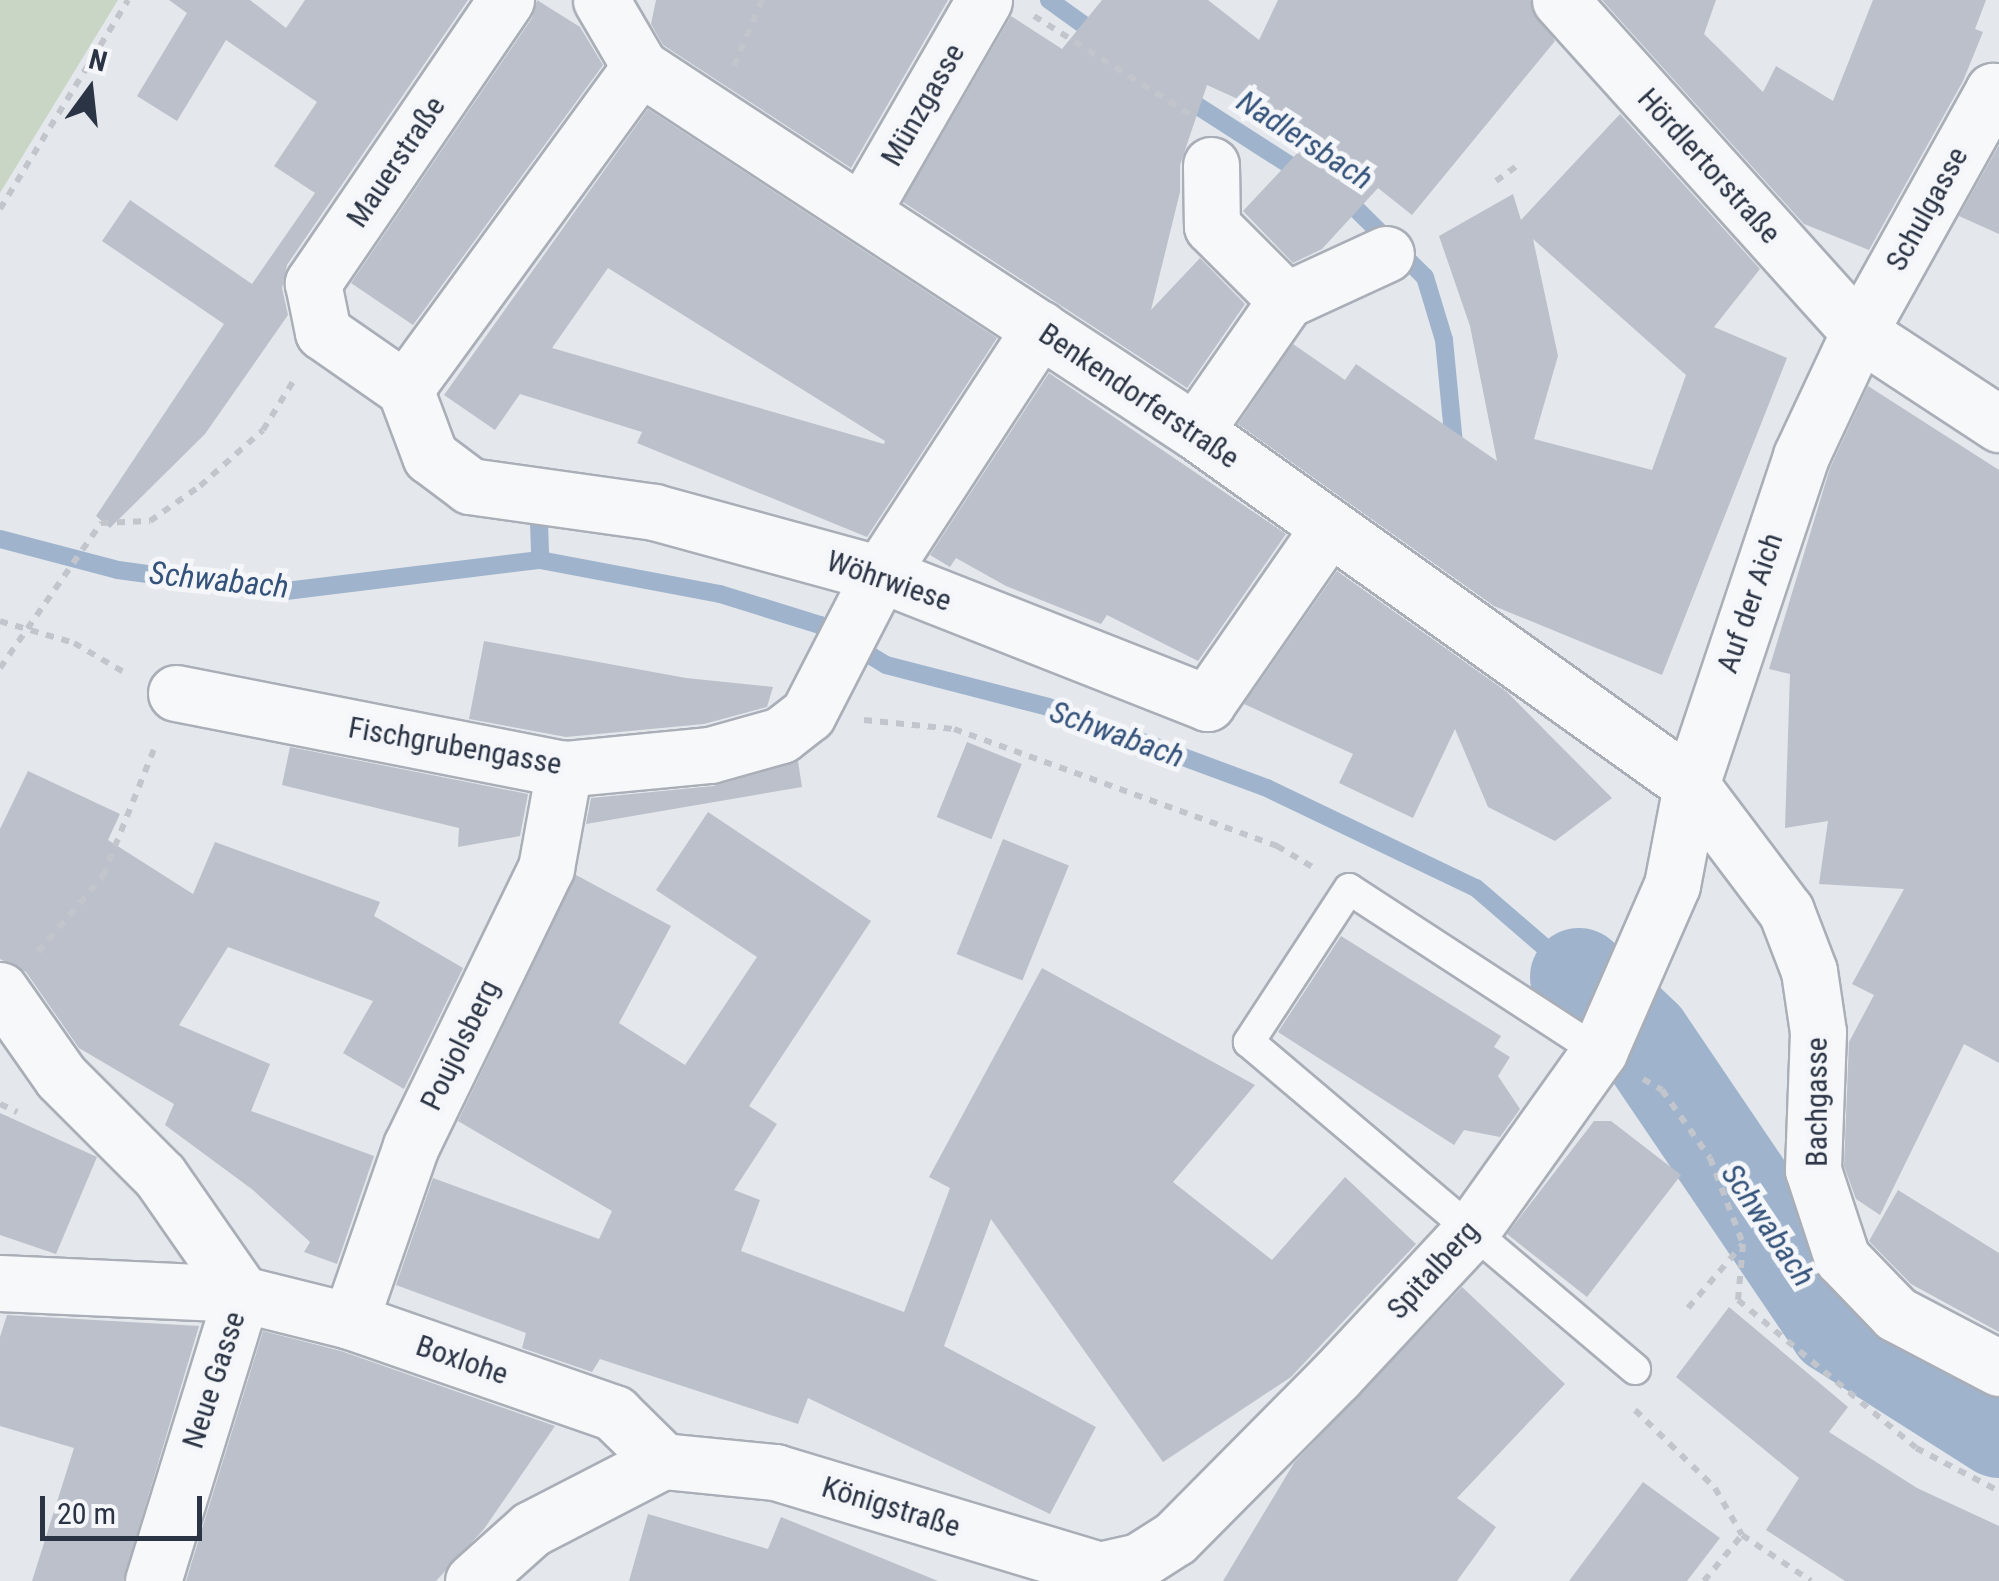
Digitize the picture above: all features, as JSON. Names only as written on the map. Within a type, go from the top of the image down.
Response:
[{"type":"street","name":"Mauerstraße","points":[[323,332],[313,283],[506,0]]},
{"type":"street","name":"Benkendorferstraße","points":[[602,0],[640,66],[1195,431],[1691,784]]},
{"type":"street","name":"Hördlertorstraße","points":[[1560,0],[1858,332],[1999,424]]},
{"type":"street","name":"Münzgasse","points":[[862,210],[1004,5]]},
{"type":"street","points":[[323,332],[406,388],[640,66]]},
{"type":"street","name":"Schulgasse","points":[[1858,332],[1993,91],[1999,91]]},
{"type":"street","points":[[1211,165],[1212,226],[1286,300]]},
{"type":"street","points":[[1195,431],[1286,300],[1386,254]]},
{"type":"street","name":"Fischgrubengasse","points":[[176,693],[564,769],[710,756],[781,735],[813,700],[873,587],[1040,329]]},
{"type":"street","name":"Auf der Aich","points":[[1672,885],[1691,784],[1801,456],[1858,332]]},
{"type":"street","name":"Wöhrwiese","points":[[406,388],[430,456],[470,486],[654,512],[1206,703],[1328,529]]},
{"type":"street","name":"Poujolsberg","points":[[350,1321],[411,1146],[546,868],[564,769]]},
{"type":"street","name":"Bachgasse","points":[[1691,784],[1786,910],[1809,971],[1818,1032],[1813,1170],[1842,1258],[1896,1314],[1999,1368]]},
{"type":"street","name":"Spitalberg","points":[[1105,1576],[1139,1562],[1175,1538],[1472,1230],[1600,1052],[1672,885]]},
{"type":"street","points":[[1,993],[61,1077],[160,1176],[242,1294]]},
{"type":"street","name":"Boxlohe","points":[[0,1282],[242,1294],[350,1321],[614,1413],[663,1461]]},
{"type":"street","name":"Neue Gasse","points":[[153,1581],[242,1294]]},
{"type":"street","points":[[474,1581],[531,1529],[663,1461]]},
{"type":"street","name":"Königstraße","points":[[663,1461],[775,1472],[1105,1576]]},
{"type":"lane","points":[[1600,1052],[1349,889],[1250,1042],[1635,1370]]},
{"type":"path","points":[[0,209],[128,0]]},
{"type":"path","points":[[710,112],[756,26],[762,0]]},
{"type":"path","points":[[1004,5],[1204,124],[1211,165]]},
{"type":"path","points":[[1496,180],[1520,163]]},
{"type":"path","points":[[0,668],[101,523],[150,521],[200,486],[263,430],[323,332]]},
{"type":"path","points":[[0,620],[74,643],[140,682],[176,693],[103,876],[1,993]]},
{"type":"path","points":[[813,700],[954,729],[1278,846],[1349,889]]},
{"type":"path","points":[[1600,1052],[1662,1090],[1710,1158],[1743,1244],[1738,1300],[1916,1448],[1999,1491]]},
{"type":"path","points":[[1688,1308],[1743,1244]]},
{"type":"path","points":[[1630,1405],[1715,1488],[1742,1535],[1811,1581]]},
{"type":"path","points":[[1704,1581],[1742,1535]]},
{"type":"green space","points":[[0,0],[118,0],[0,193]]},
{"type":"building","points":[[169,0],[250,0],[286,28],[305,0],[468,0],[287,265],[282,288],[288,315],[205,434],[110,528],[96,516],[224,324],[102,241],[130,200],[252,284],[315,193],[274,166],[317,102],[226,40],[177,121],[137,96],[187,13]]},
{"type":"building","points":[[537,0],[580,27],[603,65],[413,325],[351,283],[532,18]]},
{"type":"building","points":[[656,0],[948,0],[851,168],[663,45],[651,24]]},
{"type":"building","points":[[1102,0],[1208,0],[1259,40],[1278,0],[1530,0],[1555,41],[1412,215],[1378,188],[1322,249],[1293,263],[1243,211],[1315,134],[1207,85],[1180,165],[1180,192],[1151,310],[1200,258],[1245,304],[1187,388],[903,202],[1011,16],[1062,49]]},
{"type":"building","points":[[1602,0],[1716,0],[1704,34],[1763,92],[1776,66],[1833,101],[1873,0],[1986,0],[1975,29],[1983,32],[1963,81],[1869,250],[1804,224]]},
{"type":"building","points":[[648,109],[997,338],[867,537],[637,443],[642,432],[520,394],[495,430],[444,395]],"holes":[[[608,268],[885,441],[884,444],[552,348]]]},
{"type":"building","points":[[1620,114],[1760,269],[1714,327],[1787,358],[1662,675],[1494,606],[1238,424],[1293,344],[1345,380],[1356,364],[1497,461],[1470,326],[1439,236],[1513,194],[1521,220]],"holes":[[[1533,239],[1686,375],[1652,470],[1534,439],[1558,356]]]},
{"type":"building","points":[[1999,145],[1999,234],[1959,216]]},
{"type":"building","points":[[1049,373],[1286,534],[1198,661],[1107,615],[1101,624],[1006,586],[956,558],[950,567],[930,555]]},
{"type":"building","points":[[1868,386],[1999,470],[1999,1063],[1964,1044],[1880,1215],[1856,1199],[1844,1166],[1849,1042],[1874,995],[1852,984],[1904,889],[1819,884],[1828,821],[1785,828],[1790,674],[1769,669],[1830,468]]},
{"type":"building","points":[[1337,571],[1507,692],[1612,798],[1555,841],[1488,807],[1455,729],[1413,818],[1339,783],[1353,754],[1244,704]]},
{"type":"building","points":[[484,641],[686,678],[773,687],[767,707],[704,724],[566,737],[469,719]]},
{"type":"building","points":[[967,742],[1022,764],[991,839],[937,817]]},
{"type":"building","points":[[290,747],[528,794],[520,836],[458,847],[459,828],[282,785]]},
{"type":"building","points":[[798,761],[802,787],[586,824],[591,798],[713,786]]},
{"type":"building","points":[[28,771],[120,814],[108,840],[193,894],[215,842],[380,902],[374,916],[463,968],[404,1089],[343,1053],[373,1001],[228,947],[179,1025],[270,1064],[251,1111],[374,1156],[337,1264],[304,1252],[310,1242],[253,1190],[165,1125],[174,1104],[79,1048],[26,972],[0,959],[0,829]]},
{"type":"building","points":[[708,812],[871,921],[749,1106],[777,1124],[734,1190],[760,1200],[741,1251],[904,1312],[950,1188],[929,1177],[1042,968],[1255,1085],[1173,1182],[1272,1260],[1345,1177],[1416,1244],[1291,1377],[1163,1462],[991,1219],[944,1346],[1096,1427],[1050,1514],[808,1398],[798,1424],[600,1359],[592,1372],[522,1348],[526,1333],[396,1285],[433,1178],[599,1239],[612,1211],[458,1121],[576,875],[671,926],[619,1023],[685,1065],[757,957],[656,890]]},
{"type":"building","points":[[1003,839],[1069,866],[1022,981],[957,954]]},
{"type":"building","points":[[1341,936],[1501,1036],[1494,1047],[1510,1057],[1498,1076],[1520,1109],[1500,1137],[1464,1130],[1454,1145],[1278,1032]]},
{"type":"building","points":[[0,1113],[97,1157],[56,1254],[0,1235]]},
{"type":"building","points":[[1594,1121],[1611,1121],[1681,1175],[1587,1297],[1507,1234]]},
{"type":"building","points":[[1898,1190],[1999,1253],[1999,1332],[1911,1284],[1869,1241]]},
{"type":"building","points":[[1462,1287],[1565,1384],[1457,1498],[1496,1527],[1457,1581],[1223,1581],[1294,1463]]},
{"type":"building","points":[[1729,1307],[1848,1407],[1829,1432],[1917,1488],[1999,1526],[1999,1581],[1845,1581],[1766,1530],[1799,1478],[1676,1377]]},
{"type":"building","points":[[7,1315],[199,1326],[123,1581],[32,1581],[74,1448],[0,1426],[0,1337]]},
{"type":"building","points":[[263,1331],[341,1351],[555,1426],[484,1529],[436,1581],[186,1581]]},
{"type":"building","points":[[1643,1482],[1720,1538],[1687,1581],[1569,1581]]},
{"type":"building","points":[[648,1514],[768,1549],[781,1517],[938,1581],[629,1581]]},
{"type":"waterway","name":"Nadlersbach","points":[[1049,0],[1102,38]]},
{"type":"waterway","name":"Nadlersbach","points":[[1179,94],[1305,175]]},
{"type":"waterway","name":"Nadlersbach","points":[[1341,194],[1425,277],[1444,340],[1455,454]]},
{"type":"waterway","points":[[539,523],[540,560]]},
{"type":"waterway","name":"Schwabach","points":[[0,539],[118,570],[278,592],[540,560],[720,594],[820,625],[886,665],[1048,707],[1267,788],[1476,888],[1579,977]]},
{"type":"waterway","name":"Schwabach","points":[[1579,977],[1643,1039],[1837,1326],[1999,1429]]}]
